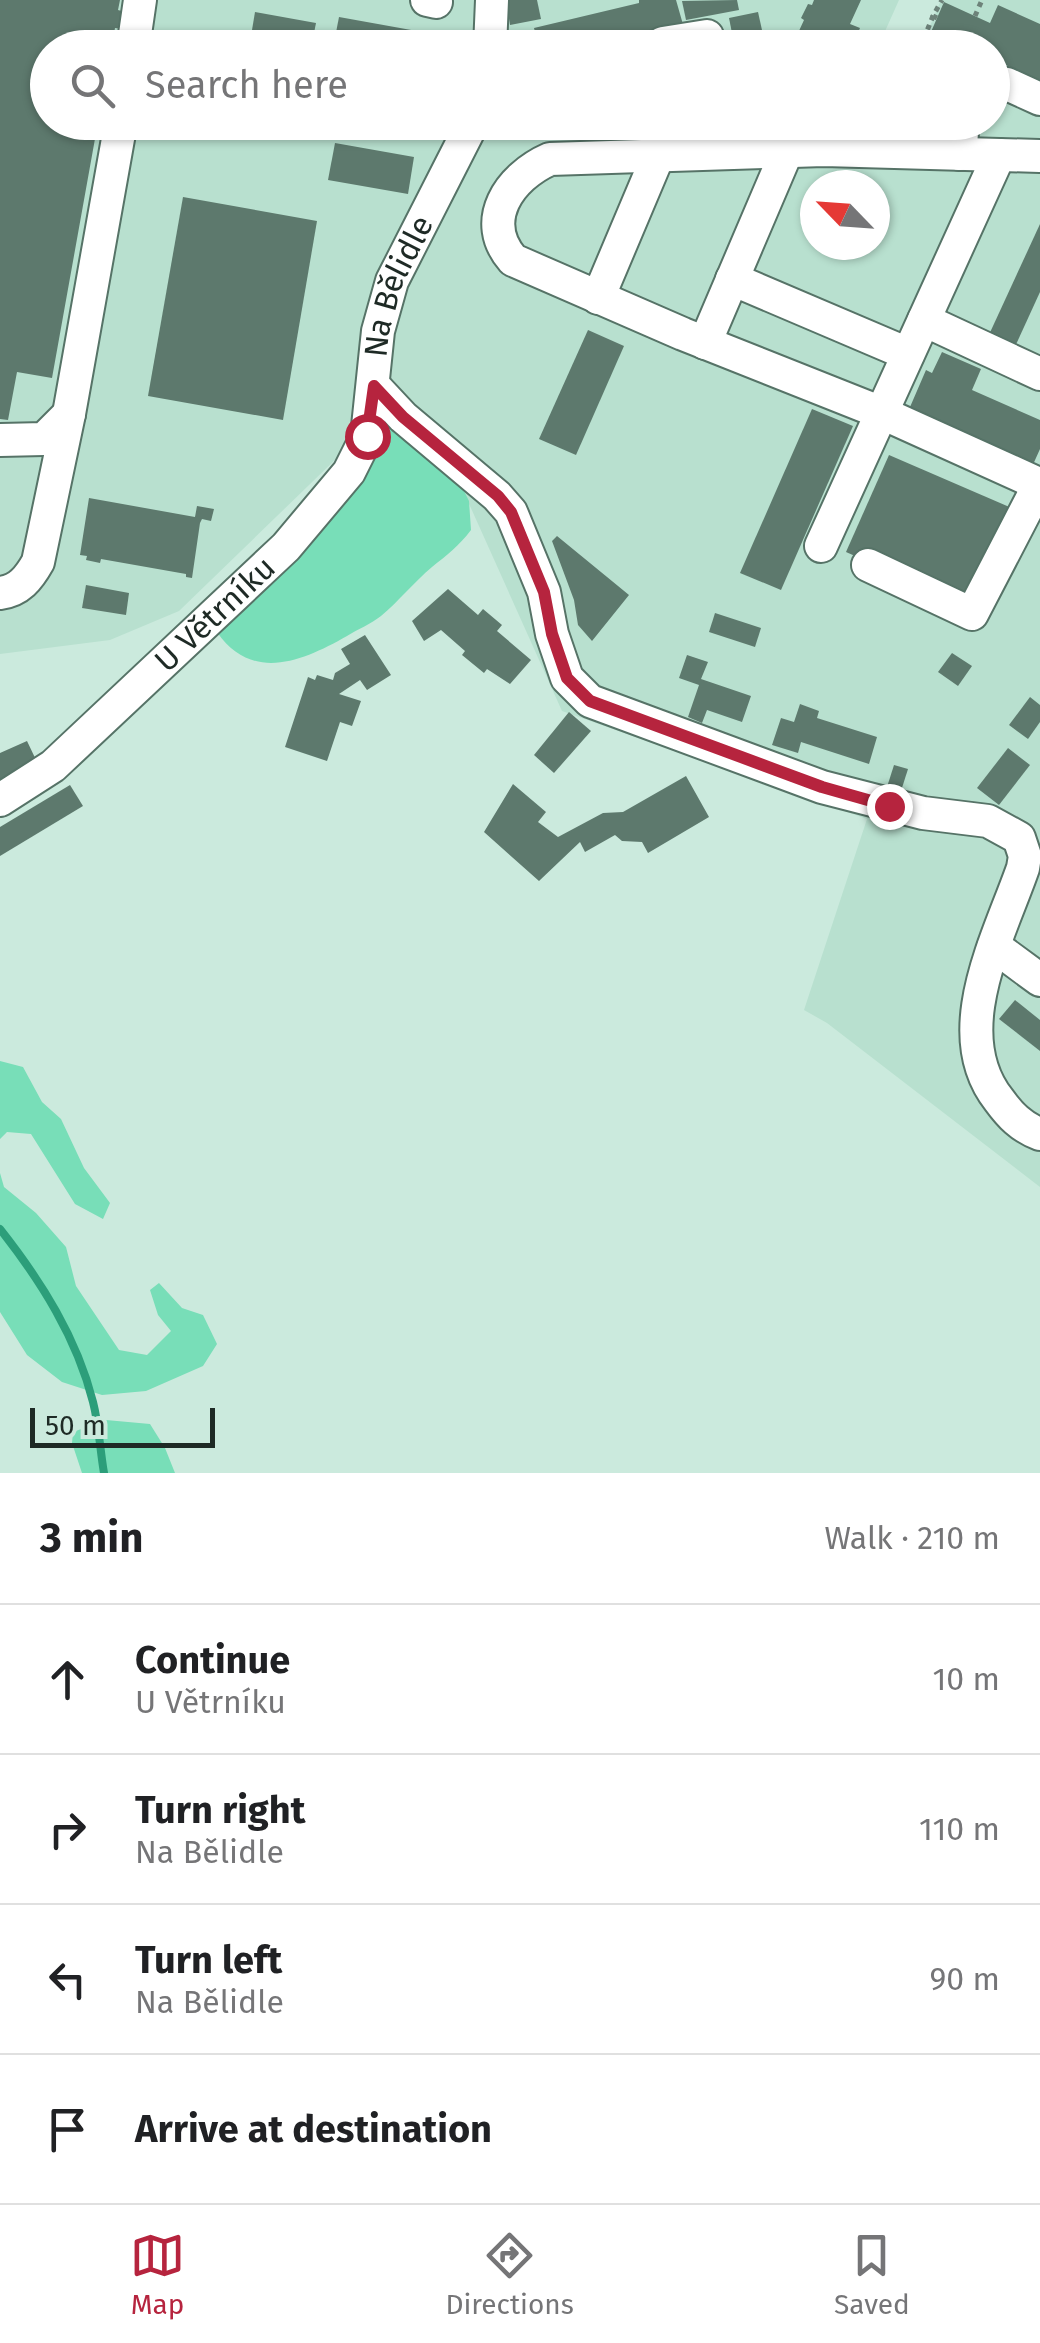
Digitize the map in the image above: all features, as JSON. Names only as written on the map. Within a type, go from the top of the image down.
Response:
[{"type":"street","points":[[135,30],[140,0]]},
{"type":"street","points":[[491,30],[492,0]]},
{"type":"street","points":[[1010,85],[1040,99]]},
{"type":"street","points":[[0,592],[18,587],[30,577],[38,562],[118,140]]},
{"type":"street","name":"Na Bělidle","points":[[464,140],[392,281],[378,331],[374,386],[403,417],[498,496],[511,512],[544,592],[552,634],[567,678],[590,701],[822,787],[922,813],[1000,825],[1019,838],[1023,868],[994,946]]},
{"type":"street","points":[[868,565],[972,614],[1040,483],[513,260],[497,239],[502,204],[518,178],[550,159],[787,151],[934,140]]},
{"type":"street","points":[[965,140],[999,155],[1040,156]]},
{"type":"street","points":[[705,343],[787,151]]},
{"type":"street","points":[[821,546],[999,155]]},
{"type":"street","points":[[598,298],[658,156]]},
{"type":"street","points":[[732,279],[908,354]]},
{"type":"street","points":[[924,320],[1040,374]]},
{"type":"street","name":"U Větrníku","points":[[0,800],[53,766],[286,547],[325,504],[349,472],[367,436],[374,386]]},
{"type":"street","points":[[0,440],[44,439],[69,414]]},
{"type":"street","points":[[1040,980],[994,946],[976,1034],[978,1056],[990,1089],[1014,1119],[1040,1134]]},
{"type":"path","points":[[929,30],[942,0]]},
{"type":"path","points":[[975,16],[982,0]]},
{"type":"shaded area","points":[[0,0],[899,0],[886,30],[30,30],[30,140],[1010,140],[1010,30],[928,30],[941,0],[1040,0],[1040,1187],[827,1023],[804,1010],[867,819],[562,711],[457,477],[373,423],[179,611],[110,640],[0,654]]},
{"type":"green space","points":[[382,419],[457,477],[469,501],[471,530],[369,624],[296,659],[262,662],[246,658],[217,632]]},
{"type":"green space","points":[[0,1061],[23,1067],[42,1102],[61,1119],[84,1168],[110,1203],[103,1219],[75,1204],[31,1134],[7,1132],[0,1139]]},
{"type":"green space","points":[[0,1173],[4,1187],[36,1213],[66,1247],[76,1286],[119,1350],[147,1355],[171,1331],[158,1315],[150,1290],[159,1283],[182,1308],[203,1315],[217,1344],[203,1366],[146,1391],[102,1395],[62,1382],[27,1355],[0,1312]]},
{"type":"green space","points":[[106,1420],[150,1424],[175,1473],[82,1473],[72,1443],[73,1432]]},
{"type":"building","points":[[0,0],[120,0],[118,10],[125,12],[122,29],[30,30],[30,140],[95,140],[52,378],[17,372],[8,420],[0,419]]},
{"type":"building","points":[[506,0],[537,0],[541,19],[510,25]]},
{"type":"building","points":[[676,0],[684,28],[534,28],[639,3]]},
{"type":"building","points":[[737,0],[739,10],[686,20],[682,1]]},
{"type":"building","points":[[814,0],[861,0],[850,24],[859,30],[799,30],[808,4],[812,5]]},
{"type":"building","points":[[944,2],[990,23],[998,5],[1040,24],[1040,80],[1010,67],[1010,30],[932,30]]},
{"type":"building","points":[[255,12],[316,23],[315,30],[252,30]]},
{"type":"building","points":[[758,12],[762,30],[731,30],[729,18]]},
{"type":"building","points":[[339,17],[411,30],[336,30]]},
{"type":"building","points":[[878,140],[955,140],[954,153],[877,144]]},
{"type":"building","points":[[335,143],[414,157],[408,194],[328,180]]},
{"type":"building","points":[[183,197],[317,221],[283,420],[148,396]]},
{"type":"building","points":[[1040,224],[1040,292],[1013,351],[987,339]]},
{"type":"building","points":[[588,330],[624,346],[576,455],[539,439]]},
{"type":"building","points":[[942,352],[981,369],[972,390],[1040,420],[1040,449],[1031,469],[907,414],[926,370],[932,373]]},
{"type":"building","points":[[812,409],[853,426],[781,590],[740,573]]},
{"type":"building","points":[[889,455],[1014,509],[971,607],[846,552]]},
{"type":"building","points":[[89,498],[195,517],[197,506],[214,509],[211,521],[202,519],[200,523],[192,578],[101,559],[100,563],[86,560],[87,556],[80,555]]},
{"type":"building","points":[[557,536],[629,595],[592,641],[578,625],[574,600],[552,541]]},
{"type":"building","points":[[86,585],[129,593],[126,615],[82,608]]},
{"type":"building","points":[[448,589],[478,615],[483,609],[502,625],[497,631],[531,660],[510,684],[487,669],[484,673],[441,630],[424,641],[412,621]]},
{"type":"building","points":[[715,613],[761,628],[755,647],[709,632]]},
{"type":"building","points":[[365,635],[391,675],[367,690],[360,680],[339,694],[361,701],[352,726],[340,722],[327,761],[285,747],[308,677],[315,680],[317,675],[333,680],[335,673],[350,664],[341,649]]},
{"type":"building","points":[[952,653],[972,666],[958,686],[938,672]]},
{"type":"building","points":[[687,655],[708,662],[701,679],[751,696],[742,722],[707,710],[702,723],[688,717],[699,685],[679,678]]},
{"type":"building","points":[[1030,697],[1040,705],[1040,722],[1028,739],[1009,725]]},
{"type":"building","points":[[800,704],[819,711],[817,718],[877,737],[869,764],[801,742],[798,753],[772,745],[781,718],[794,722]]},
{"type":"building","points":[[569,712],[591,731],[554,773],[534,755]]},
{"type":"building","points":[[27,741],[37,762],[2,778],[4,782],[0,785],[0,753]]},
{"type":"building","points":[[1008,748],[1030,765],[999,805],[977,788]]},
{"type":"building","points":[[894,765],[908,769],[901,791],[887,787]]},
{"type":"building","points":[[686,776],[709,817],[648,853],[642,842],[622,841],[615,835],[585,852],[580,842],[539,881],[484,832],[513,784],[546,812],[538,822],[558,837],[603,813],[623,812]]},
{"type":"building","points":[[70,785],[83,806],[0,856],[0,827]]},
{"type":"building","points":[[1015,1000],[1040,1020],[1040,1051],[999,1019]]},
{"type":"waterway","points":[[0,1229],[43,1290],[77,1355],[95,1411],[104,1473]]},
{"type":"route","points":[[367,436],[374,386],[403,417],[498,496],[511,512],[544,592],[552,634],[567,678],[590,701],[822,787],[889,806]]}]
